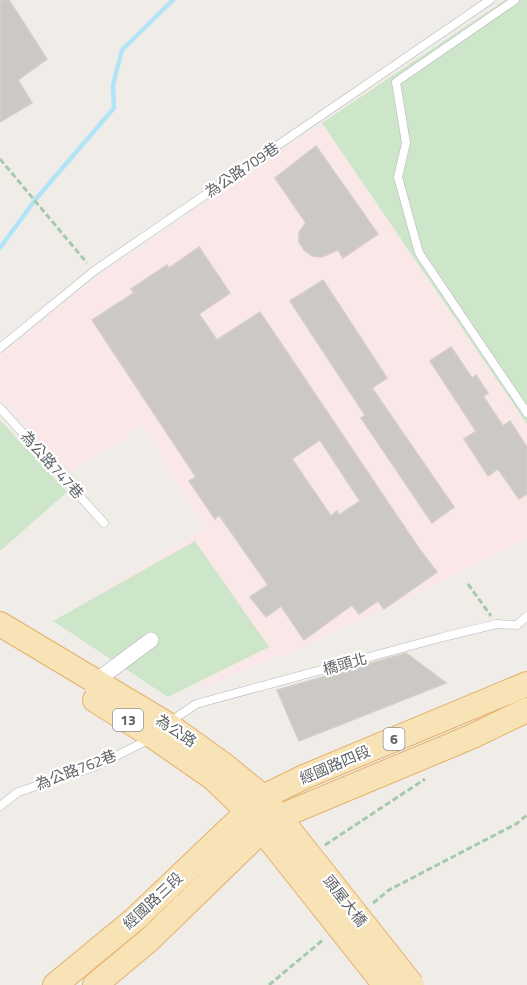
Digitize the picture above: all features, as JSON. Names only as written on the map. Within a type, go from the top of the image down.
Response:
[{"type":"main road","name":"為公路","points":[[0,624],[92,688],[160,730],[224,765],[270,823]]},
{"type":"main road","name":"為公路","points":[[0,643],[92,688]]},
{"type":"main road","name":"經國路四段","points":[[255,804],[304,777],[527,684]]},
{"type":"main road","name":"經國路四段","points":[[270,823],[473,736],[527,710]]},
{"type":"main road","name":"經國路三段","points":[[55,985],[135,919],[255,804]]},
{"type":"main road","name":"經國路三段","points":[[95,985],[150,940],[270,823]]},
{"type":"main road","name":"頭屋大橋","points":[[270,823],[317,882],[412,985]]},
{"type":"main road","name":"頭屋大橋","points":[[317,882],[385,985]]},
{"type":"street","points":[[92,688],[151,640]]},
{"type":"lane","name":"為公路709巷","points":[[0,348],[94,271],[490,0]]},
{"type":"lane","points":[[515,0],[396,82],[406,143],[398,177],[419,253],[527,412]]},
{"type":"lane","name":"為公路747巷","points":[[0,408],[104,523]]},
{"type":"lane","name":"橋頭北","points":[[160,730],[195,704],[443,637],[497,624],[517,625],[527,616]]},
{"type":"lane","name":"為公路762巷","points":[[0,806],[18,792],[94,767],[160,730]]},
{"type":"path","points":[[0,159],[94,271]]},
{"type":"path","points":[[468,584],[497,624]]},
{"type":"path","points":[[319,849],[426,779]]},
{"type":"path","points":[[370,904],[389,890],[516,824],[527,815]]},
{"type":"path","points":[[269,985],[332,933]]},
{"type":"shaded area","points":[[322,123],[527,424],[527,540],[405,600],[272,660],[202,687],[172,639],[133,635],[101,592],[205,529],[143,426],[71,473],[0,396],[0,355],[97,277]]},
{"type":"green space","points":[[505,0],[527,0],[527,424],[322,123]]},
{"type":"green space","points":[[0,420],[67,492],[0,551]]},
{"type":"green space","points":[[195,541],[269,647],[168,697],[53,621]]},
{"type":"building","points":[[0,0],[9,0],[47,59],[18,80],[32,103],[0,122]]},
{"type":"building","points":[[316,146],[378,234],[343,258],[338,250],[322,257],[312,256],[304,250],[299,242],[299,232],[306,223],[275,178]]},
{"type":"building","points":[[199,247],[230,293],[199,314],[217,340],[260,312],[437,572],[384,609],[378,601],[359,614],[352,605],[304,640],[281,606],[266,617],[250,597],[268,585],[219,515],[215,519],[189,481],[196,477],[92,320],[134,293],[131,289],[167,265],[169,268]],"holes":[[[320,440],[360,501],[339,515],[337,511],[331,516],[292,459]]]},
{"type":"building","points":[[323,280],[387,378],[372,388],[454,507],[432,523],[361,418],[365,415],[290,301]]},
{"type":"building","points":[[451,347],[472,378],[476,375],[488,393],[483,396],[503,426],[510,421],[527,447],[527,494],[519,499],[498,469],[488,476],[464,439],[476,431],[430,361]]},
{"type":"building","points":[[406,653],[446,683],[299,741],[277,690]]},
{"type":"waterway","points":[[0,248],[35,200],[114,108],[113,85],[122,50],[173,0]]}]
